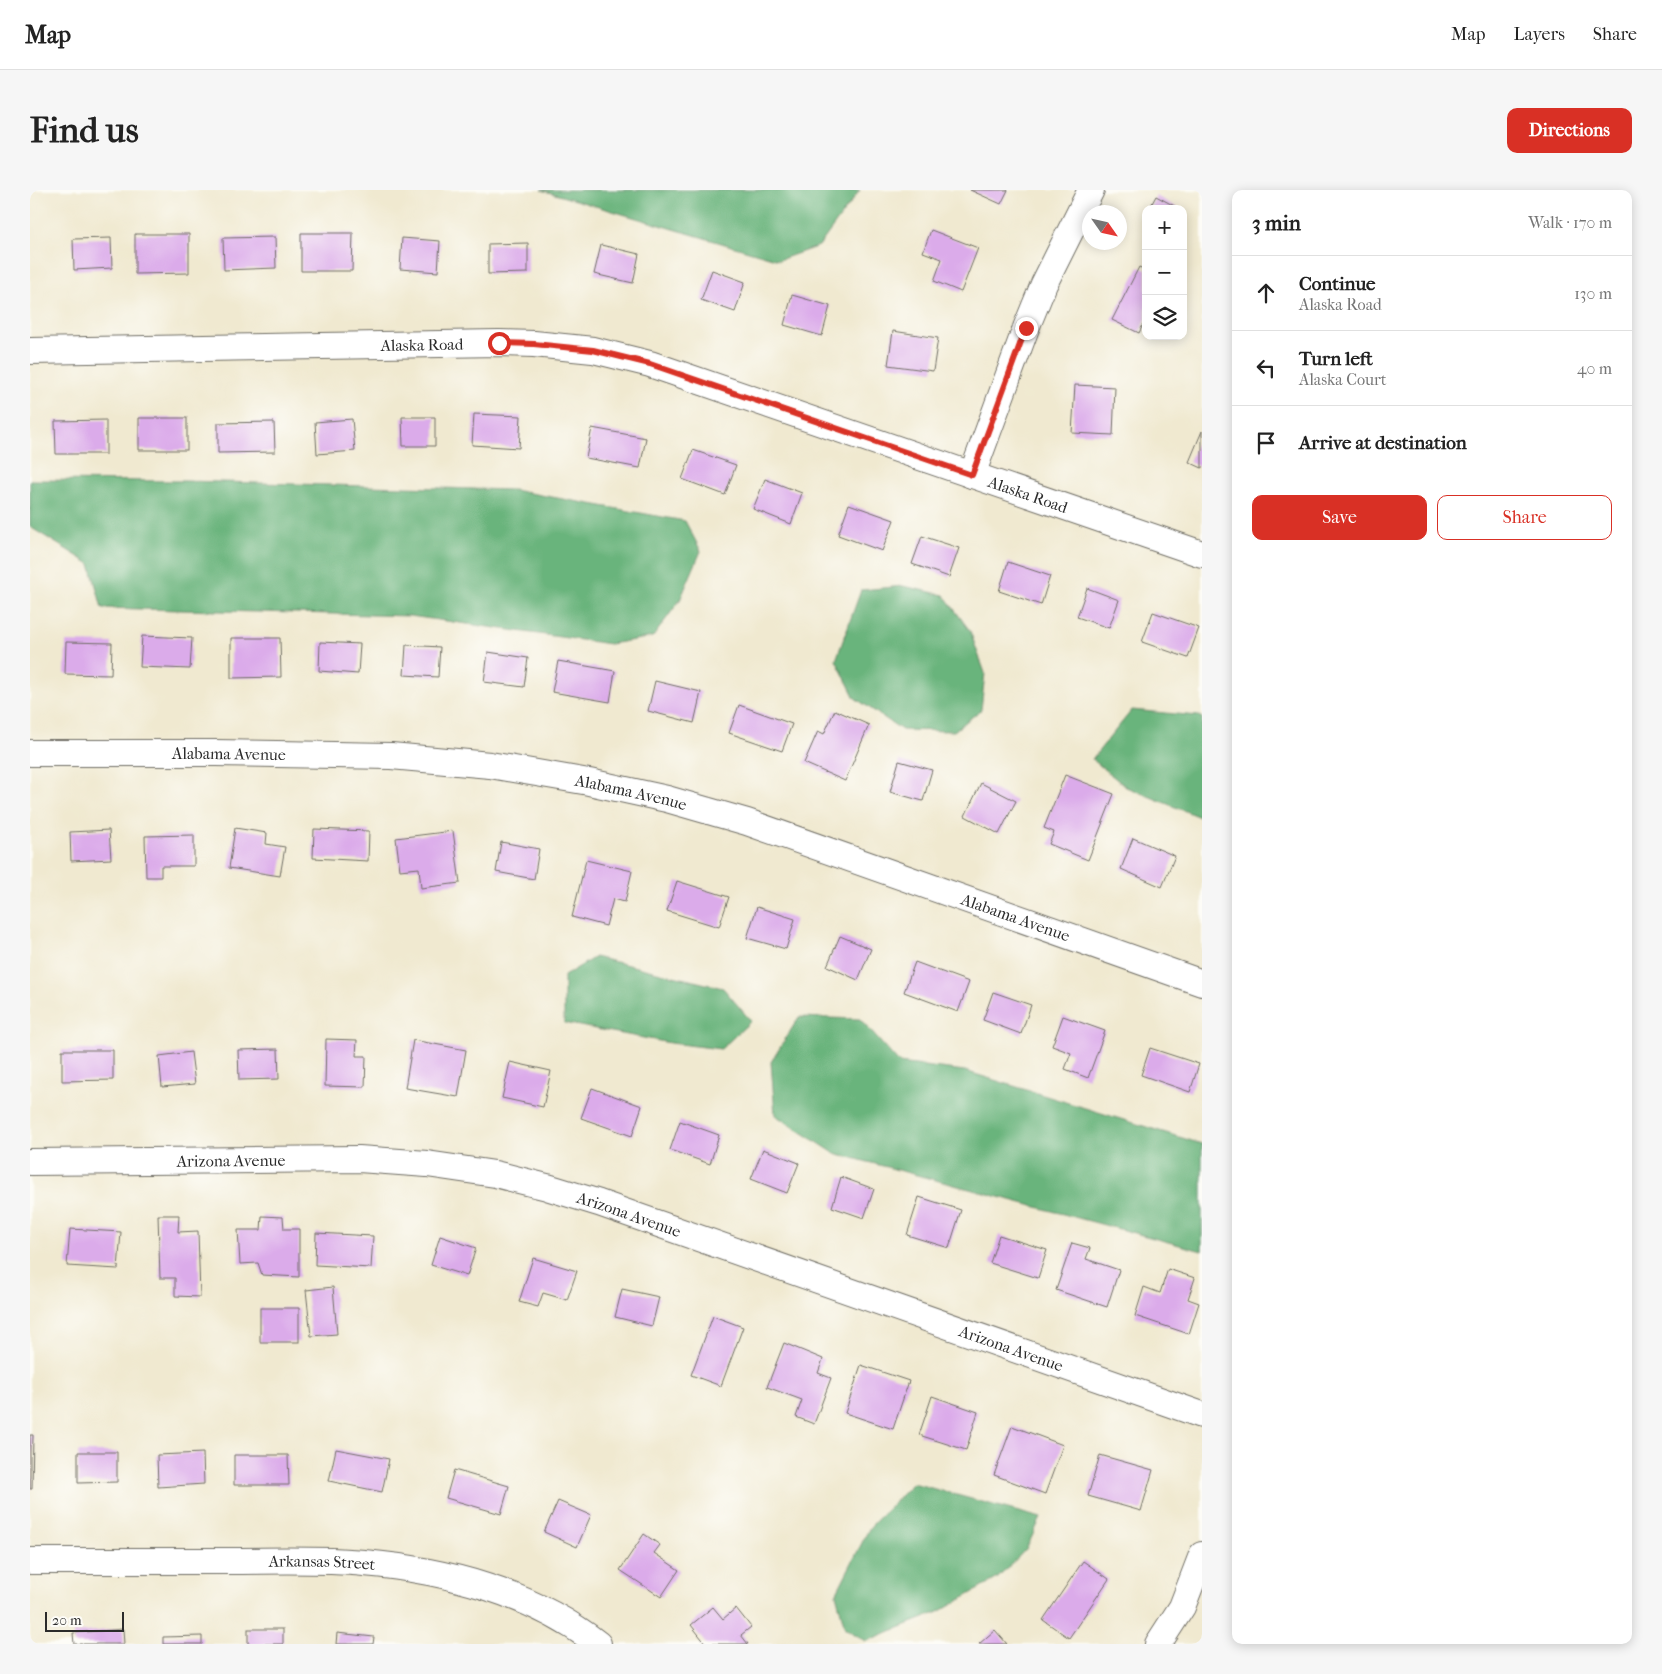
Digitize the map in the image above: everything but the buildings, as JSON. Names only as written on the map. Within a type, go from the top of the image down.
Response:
[{"type":"street","points":[[972,475],[1044,284],[1091,190]]},
{"type":"street","name":"Alaska Road","points":[[30,351],[499,343],[534,344],[593,350],[650,364],[1202,554]]},
{"type":"street","name":"Alabama Avenue","points":[[30,753],[215,753],[391,756],[490,766],[589,782],[667,800],[747,822],[881,868],[1037,926],[1202,982]]},
{"type":"street","name":"Arizona Avenue","points":[[30,1162],[360,1159],[427,1164],[495,1174],[547,1187],[600,1204],[1202,1415]]},
{"type":"street","points":[[1158,1644],[1182,1607],[1202,1555]]},
{"type":"street","name":"Arkansas Street","points":[[30,1561],[332,1561],[395,1566],[457,1579],[519,1599],[560,1618],[598,1644]]},
{"type":"green space","points":[[541,190],[860,190],[819,246],[779,260]]},
{"type":"green space","points":[[30,480],[186,481],[513,490],[685,521],[701,551],[680,600],[653,637],[610,644],[410,616],[102,608],[90,564],[30,527]]},
{"type":"green space","points":[[903,586],[944,595],[970,631],[985,673],[981,710],[954,731],[902,730],[855,698],[836,660],[861,590]]},
{"type":"green space","points":[[1132,710],[1199,716],[1202,718],[1202,818],[1126,787],[1092,759]]},
{"type":"green space","points":[[595,957],[723,988],[751,1021],[721,1049],[670,1043],[564,1023],[564,976]]},
{"type":"green space","points":[[799,1017],[860,1019],[899,1063],[965,1071],[1202,1144],[1202,1251],[834,1153],[775,1115],[771,1062]]},
{"type":"green space","points":[[913,1483],[1041,1518],[1026,1549],[998,1578],[939,1612],[866,1641],[845,1628],[836,1594],[870,1527]]},
{"type":"route","points":[[499,343],[534,344],[593,350],[650,364],[972,475],[1026,328]]}]
